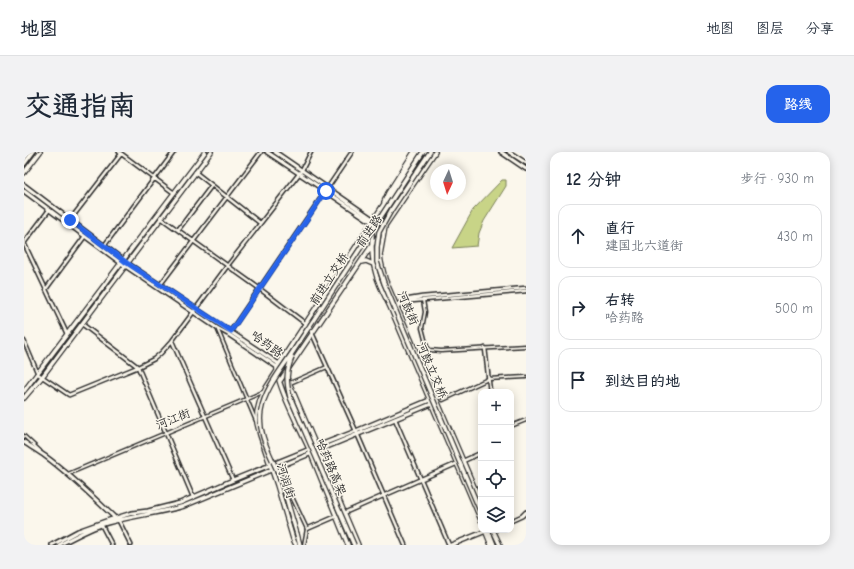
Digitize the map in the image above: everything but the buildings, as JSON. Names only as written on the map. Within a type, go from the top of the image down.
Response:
[{"type":"main road","points":[[24,164],[33,152]]},
{"type":"main road","points":[[24,173],[40,152]]},
{"type":"main road","points":[[24,391],[205,152]]},
{"type":"main road","points":[[24,398],[211,152]]},
{"type":"main road","points":[[267,152],[300,172],[373,221],[385,227]]},
{"type":"main road","points":[[275,152],[300,172]]},
{"type":"main road","name":"前进路","points":[[381,208],[388,193],[414,152]]},
{"type":"main road","name":"前进路","points":[[278,367],[418,152]]},
{"type":"main road","name":"前进立交桥","points":[[300,545],[279,477],[262,432],[260,415],[262,406],[268,388],[423,152]]},
{"type":"main road","name":"河鼓立交桥","points":[[430,152],[392,209],[379,232],[377,262],[384,283],[478,506]]},
{"type":"main road","name":"前进路","points":[[280,381],[435,152]]},
{"type":"main road","points":[[501,152],[526,169]]},
{"type":"main road","points":[[509,152],[526,163]]},
{"type":"main road","name":"哈药路","points":[[24,185],[122,261]]},
{"type":"main road","name":"哈药路","points":[[24,191],[85,236],[278,367],[289,383],[358,545]]},
{"type":"main road","name":"河鼓街","points":[[373,221],[373,264],[380,287],[391,309],[478,513]]},
{"type":"main road","name":"河鼓街","points":[[385,227],[380,255],[385,279],[478,497]]},
{"type":"main road","points":[[360,262],[366,260],[373,264]]},
{"type":"main road","name":"哈药路","points":[[126,264],[160,285],[217,328],[229,333]]},
{"type":"main road","name":"哈药路高架","points":[[294,350],[287,372],[287,384],[290,397],[354,545]]},
{"type":"main road","points":[[263,392],[278,367]]},
{"type":"main road","name":"哈药路","points":[[278,367],[280,381],[286,399],[310,452],[348,545]]},
{"type":"main road","name":"河润街","points":[[263,392],[259,404],[257,423],[296,545]]},
{"type":"main road","points":[[357,433],[430,399],[436,399]]},
{"type":"main road","points":[[59,545],[80,534],[102,526],[184,506],[317,449],[432,404],[436,399]]},
{"type":"main road","points":[[24,442],[31,448],[44,455],[68,474],[116,518]]},
{"type":"main road","points":[[52,545],[78,530],[132,513],[169,507],[233,480],[278,467],[310,452]]},
{"type":"main road","points":[[450,545],[480,533]]},
{"type":"main road","points":[[488,533],[494,545]]},
{"type":"main road","points":[[489,533],[494,545]]},
{"type":"main road","points":[[494,533],[500,545]]},
{"type":"street","points":[[104,246],[174,152]]},
{"type":"street","points":[[160,285],[261,152]]},
{"type":"street","points":[[24,341],[38,374],[69,395],[154,359],[161,354],[172,341],[228,265],[300,172],[311,152]]},
{"type":"street","points":[[229,333],[352,152]]},
{"type":"street","points":[[70,220],[120,153],[174,193]]},
{"type":"street","points":[[195,172],[260,223]]},
{"type":"street","points":[[178,230],[212,185]]},
{"type":"street","points":[[50,209],[24,243],[67,334]]},
{"type":"street","points":[[162,218],[228,265],[306,324],[312,333],[328,367],[405,545]]},
{"type":"street","points":[[46,289],[85,236]]},
{"type":"street","points":[[391,309],[410,299],[422,297],[526,288]]},
{"type":"street","points":[[397,305],[411,301],[526,291]]},
{"type":"street","points":[[423,300],[425,312],[422,328],[427,347],[430,350],[441,351],[526,346]]},
{"type":"street","points":[[81,323],[138,367],[193,498]]},
{"type":"street","name":"河润街","points":[[217,328],[257,423]]},
{"type":"street","points":[[172,341],[233,480]]},
{"type":"street","points":[[485,348],[490,389]]},
{"type":"street","points":[[289,383],[328,367]]},
{"type":"street","points":[[443,400],[488,379],[526,377]]},
{"type":"street","name":"河江街","points":[[68,474],[263,392]]},
{"type":"street","points":[[395,419],[450,545]]},
{"type":"street","points":[[514,425],[526,420]]},
{"type":"street","points":[[24,436],[44,455]]},
{"type":"street","points":[[304,545],[307,529],[478,454]]},
{"type":"street","name":"河润街","points":[[278,467],[307,529]]},
{"type":"street","points":[[514,520],[522,516],[526,512]]},
{"type":"street","points":[[116,518],[131,545]]},
{"type":"street","points":[[102,526],[112,545]]},
{"type":"green space","points":[[502,180],[506,180],[506,186],[484,221],[479,233],[477,246],[452,248],[473,210]]},
{"type":"route","points":[[70,220],[127,263],[231,331],[326,191]]}]
